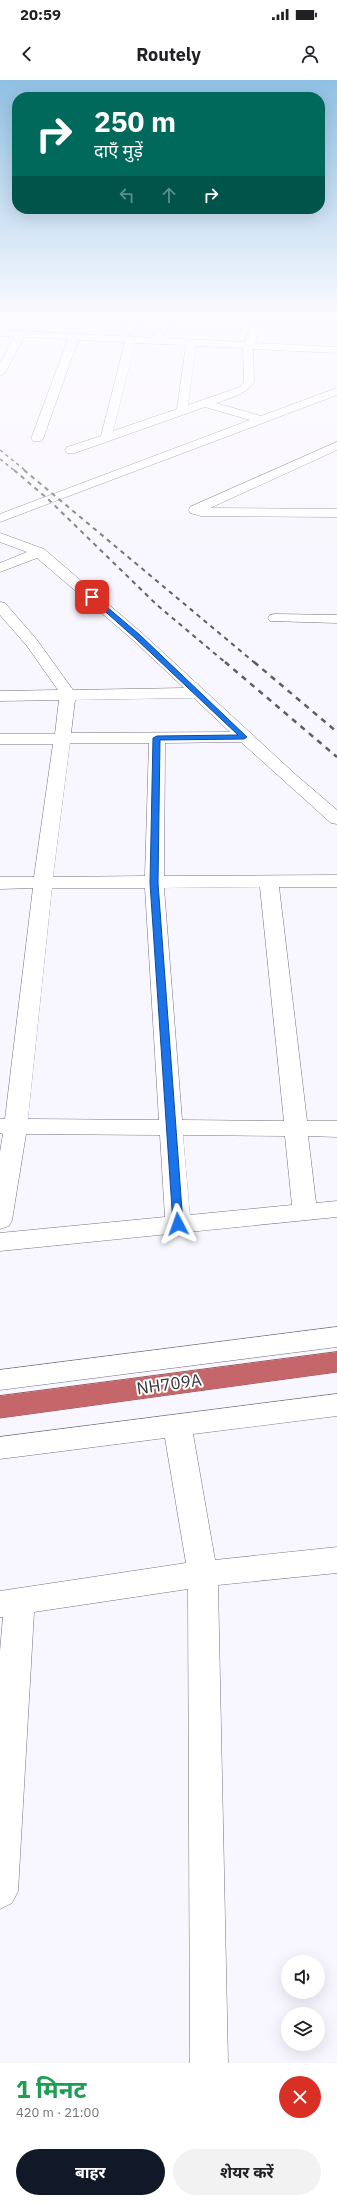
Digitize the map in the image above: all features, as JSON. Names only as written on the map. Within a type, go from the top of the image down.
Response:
[{"type":"highway","name":"NH709A","points":[[0,1407],[337,1362]]},
{"type":"street","points":[[37,439],[47,411]]},
{"type":"street","points":[[106,437],[111,411]]},
{"type":"street","points":[[71,450],[182,411]]},
{"type":"street","points":[[231,411],[264,420]]},
{"type":"street","points":[[0,518],[288,411]]},
{"type":"street","points":[[337,446],[196,510],[201,512],[237,513],[337,513]]},
{"type":"street","points":[[0,537],[39,552],[138,637],[244,737],[337,819]]},
{"type":"street","points":[[0,568],[39,552]]},
{"type":"street","points":[[0,606],[32,643],[68,694],[63,740],[8,1126],[0,1220]]},
{"type":"street","points":[[274,618],[337,619]]},
{"type":"street","points":[[0,696],[196,693]]},
{"type":"street","points":[[0,739],[63,740],[244,737]]},
{"type":"street","points":[[157,738],[154,883],[178,1224]]},
{"type":"street","points":[[269,880],[305,1212]]},
{"type":"street","points":[[0,883],[154,883],[269,880],[337,881]]},
{"type":"street","points":[[8,1126],[295,1130],[337,1129]]},
{"type":"street","points":[[0,1242],[337,1209]]},
{"type":"street","points":[[0,1380],[337,1337]]},
{"type":"street","points":[[0,1448],[337,1405]]},
{"type":"street","points":[[177,1425],[203,1574],[209,2063]]},
{"type":"street","points":[[0,1891],[9,1603],[203,1574],[337,1560]]},
{"type":"railway","points":[[0,450],[26,471]]},
{"type":"railway","points":[[0,459],[15,471]]},
{"type":"railway","points":[[14,470],[49,500],[157,605],[226,663]]},
{"type":"railway","points":[[24,470],[255,663]]},
{"type":"railway","points":[[225,662],[337,757]]},
{"type":"railway","points":[[254,662],[337,732]]},
{"type":"route","points":[[92,597],[138,637],[244,737],[157,738],[154,883],[178,1224]]}]
